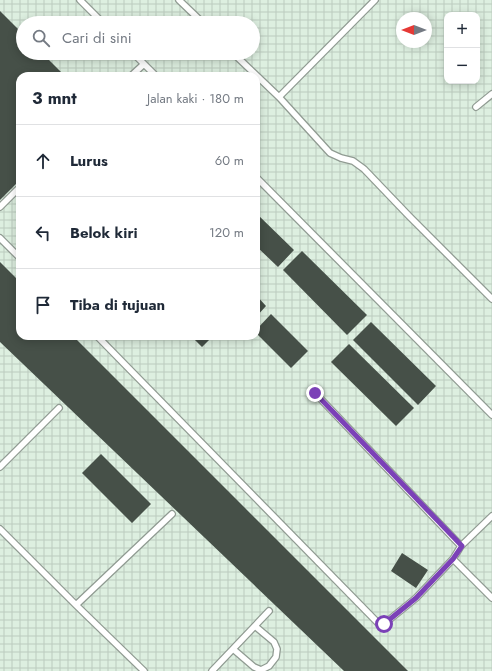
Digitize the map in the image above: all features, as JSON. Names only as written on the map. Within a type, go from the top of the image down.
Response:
[{"type":"lane","points":[[80,0],[96,16]]},
{"type":"lane","points":[[179,0],[195,16]]},
{"type":"lane","points":[[279,98],[376,0]]},
{"type":"lane","points":[[140,60],[152,72]]},
{"type":"lane","points":[[240,60],[252,72]]},
{"type":"lane","points":[[136,72],[144,64]]},
{"type":"lane","points":[[260,79],[330,153],[353,162],[364,169],[492,299]]},
{"type":"lane","points":[[476,107],[492,94]]},
{"type":"lane","points":[[260,181],[492,415]]},
{"type":"lane","points":[[0,207],[16,191]]},
{"type":"lane","points":[[0,238],[16,254]]},
{"type":"lane","points":[[101,340],[378,623],[384,624],[416,598],[453,559],[462,546],[492,516]]},
{"type":"lane","points":[[315,393],[462,546]]},
{"type":"lane","points":[[0,467],[59,408]]},
{"type":"lane","points":[[76,605],[172,514]]},
{"type":"lane","points":[[0,529],[144,671]]},
{"type":"lane","points":[[453,559],[492,598]]},
{"type":"lane","points":[[212,671],[269,611]]},
{"type":"lane","points":[[233,649],[254,667],[261,670],[269,666],[276,657],[277,649],[274,642],[255,626]]},
{"type":"shaded area","points":[[0,0],[492,0],[492,671],[0,671]]},
{"type":"building","points":[[0,11],[16,27],[16,60],[49,60],[61,72],[16,72],[16,184],[0,200]]},
{"type":"building","points":[[260,217],[294,250],[278,267],[260,250]]},
{"type":"building","points":[[302,251],[367,315],[347,335],[283,270]]},
{"type":"building","points":[[0,262],[16,278],[16,340],[77,340],[408,671],[344,671],[0,342]]},
{"type":"building","points":[[260,299],[266,306],[260,313]]},
{"type":"building","points":[[271,314],[308,351],[291,368],[260,337],[260,326]]},
{"type":"building","points":[[371,322],[436,386],[418,405],[353,340]]},
{"type":"building","points":[[195,340],[209,340],[202,347]]},
{"type":"building","points":[[349,344],[414,408],[396,426],[331,362]]},
{"type":"building","points":[[101,454],[151,504],[132,523],[82,473]]},
{"type":"building","points":[[402,553],[428,570],[416,588],[391,571]]},
{"type":"route","points":[[315,393],[462,546],[453,559],[416,598],[384,624]]}]
